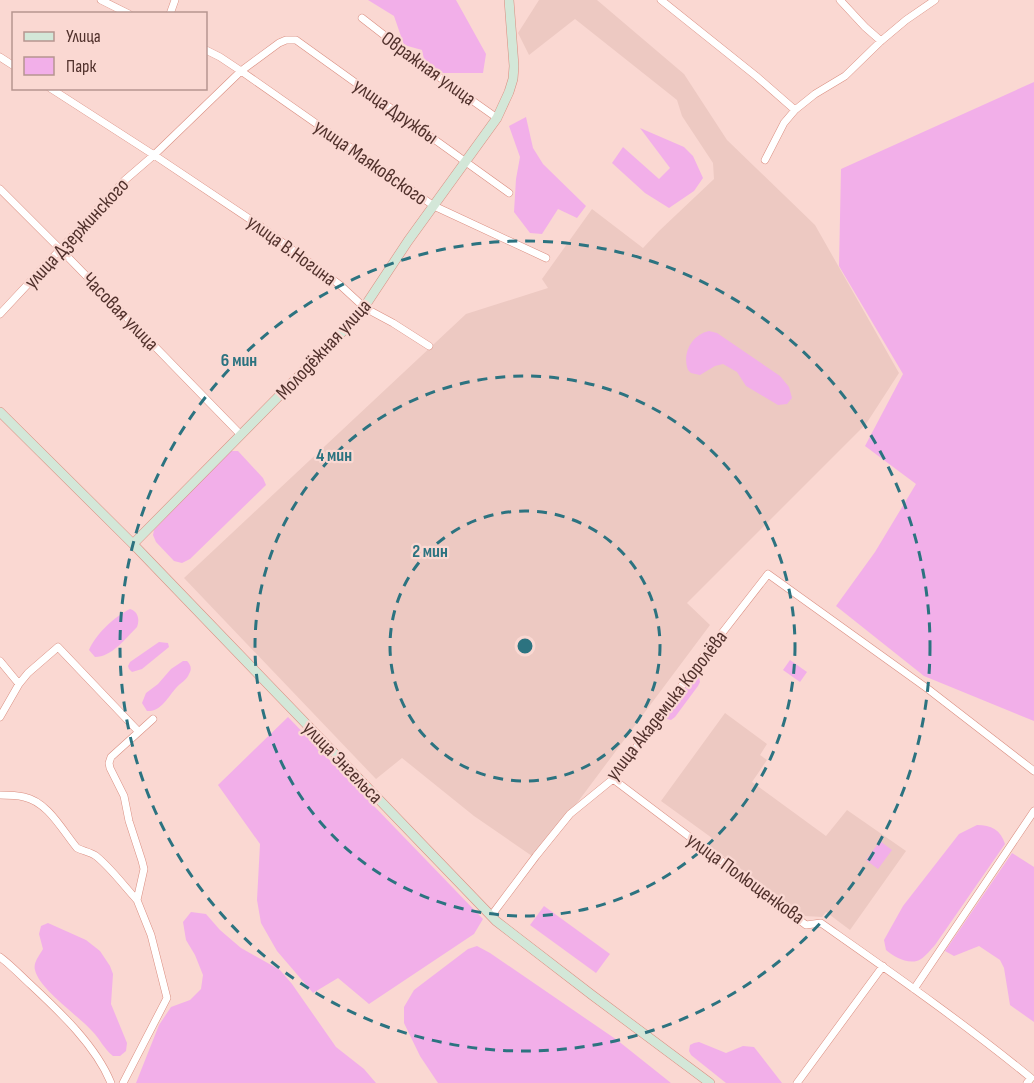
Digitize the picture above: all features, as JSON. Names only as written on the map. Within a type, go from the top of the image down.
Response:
[{"type":"main road","name":"Молодёжная улица","points":[[133,544],[364,308],[408,241],[467,162],[497,118],[513,79],[509,0]]},
{"type":"main road","name":"улица Энгельса","points":[[0,412],[133,544],[491,916],[710,1083]]},
{"type":"street","points":[[101,0],[111,2],[126,12]]},
{"type":"street","points":[[661,0],[795,110]]},
{"type":"street","points":[[840,0],[881,41]]},
{"type":"street","points":[[765,160],[784,123],[795,110],[815,94],[845,76],[881,41],[935,0]]},
{"type":"street","name":"Овражная улица","points":[[362,18],[429,70],[497,118]]},
{"type":"street","name":"улица Дружбы","points":[[279,43],[296,40],[509,193]]},
{"type":"street","name":"улица Дзержинского","points":[[0,314],[125,180],[241,71],[279,43]]},
{"type":"street","name":"улица Маяковского","points":[[207,50],[241,71],[434,206],[546,258]]},
{"type":"street","name":"улица В.Ногина","points":[[53,90],[260,226],[340,285],[364,308],[429,345]]},
{"type":"street","name":"Часовая улица","points":[[0,189],[242,435]]},
{"type":"street","name":"улица Академика Королёва","points":[[491,916],[570,814],[613,779],[768,574],[928,689],[1034,771]]},
{"type":"street","points":[[0,717],[28,673],[58,647],[138,731]]},
{"type":"street","points":[[0,661],[19,684]]},
{"type":"street","points":[[137,900],[144,868],[129,821],[124,796],[109,763],[111,757],[153,719]]},
{"type":"street","name":"улица Полющенкова","points":[[613,779],[806,925],[821,923],[883,966],[1000,1053],[1031,1080]]},
{"type":"street","points":[[0,795],[25,797],[43,807],[77,848],[99,859],[137,900],[151,935],[167,998],[123,1083]]},
{"type":"street","points":[[914,989],[1034,810]]},
{"type":"street","points":[[0,957],[75,1029],[102,1063],[111,1083]]},
{"type":"street","points":[[797,1083],[883,966]]},
{"type":"shaded area","points":[[539,0],[597,0],[684,74],[727,140],[815,225],[899,373],[866,424],[687,603],[710,625],[577,803],[532,856],[474,816],[402,758],[376,779],[184,578],[466,314],[548,288],[542,279],[592,209],[643,248],[714,179],[713,163],[682,116],[677,100],[575,19],[529,55],[518,33]]},
{"type":"shaded area","points":[[725,713],[767,744],[760,755],[767,760],[752,782],[826,836],[847,810],[906,851],[850,930],[826,912],[822,917],[805,916],[708,845],[712,838],[661,801]]},
{"type":"green space","points":[[368,0],[456,0],[486,54],[483,73],[427,73],[422,50],[404,45],[394,16]]},
{"type":"green space","points":[[1034,82],[1034,721],[924,676],[836,606],[875,552],[916,484],[865,446],[903,374],[839,266],[841,169]]},
{"type":"green space","points":[[526,117],[533,148],[543,164],[586,206],[577,218],[558,209],[542,234],[530,233],[514,212],[520,157],[509,126]]},
{"type":"green space","points":[[640,128],[684,147],[693,156],[703,178],[694,191],[669,208],[645,193],[612,163],[623,147],[659,179],[670,168]]},
{"type":"green space","points":[[709,331],[717,333],[780,376],[789,387],[792,398],[787,404],[778,405],[746,386],[737,372],[723,364],[700,375],[691,373],[686,364],[687,352],[697,337]]},
{"type":"green space","points":[[230,451],[238,451],[263,478],[266,485],[190,559],[182,563],[174,561],[156,542],[153,535],[154,530]]},
{"type":"green space","points":[[130,609],[138,616],[137,627],[113,650],[95,657],[89,650],[96,638],[112,621]]},
{"type":"green space","points":[[159,642],[168,643],[169,647],[142,669],[132,672],[129,669],[130,662]]},
{"type":"green space","points":[[790,660],[807,672],[800,682],[783,670]]},
{"type":"green space","points":[[183,661],[187,661],[191,667],[187,678],[160,707],[147,711],[142,703],[146,693]]},
{"type":"green space","points":[[699,677],[698,686],[675,717],[671,720],[667,719],[666,714],[690,679]]},
{"type":"green space","points":[[288,717],[483,919],[474,934],[369,1004],[338,978],[313,993],[277,951],[261,923],[257,900],[260,844],[218,785]]},
{"type":"green space","points":[[977,825],[995,829],[1005,844],[927,954],[912,962],[893,955],[886,950],[884,940],[903,906],[959,834]]},
{"type":"green space","points":[[880,841],[892,850],[878,869],[866,860]]},
{"type":"green space","points":[[1012,853],[1034,867],[1034,1022],[1010,1005],[1004,968],[1000,960],[979,946],[954,956],[945,951]]},
{"type":"green space","points":[[544,906],[610,954],[596,973],[530,925]]},
{"type":"green space","points":[[191,912],[206,914],[241,948],[280,970],[336,1047],[364,1069],[376,1083],[136,1083],[159,1025],[171,1007],[190,1000],[201,989],[203,975],[186,940],[183,922]]},
{"type":"green space","points":[[48,923],[86,940],[100,951],[110,966],[113,974],[111,1004],[127,1043],[126,1051],[120,1056],[113,1056],[86,1025],[51,994],[38,977],[35,965],[43,949],[39,934],[41,926]]},
{"type":"green space","points":[[477,946],[617,1040],[671,1083],[438,1083],[420,1056],[404,1023],[404,1007],[414,990],[468,949]]},
{"type":"green space","points":[[699,1042],[726,1053],[743,1046],[754,1047],[782,1083],[726,1083],[691,1055],[690,1045]]}]
